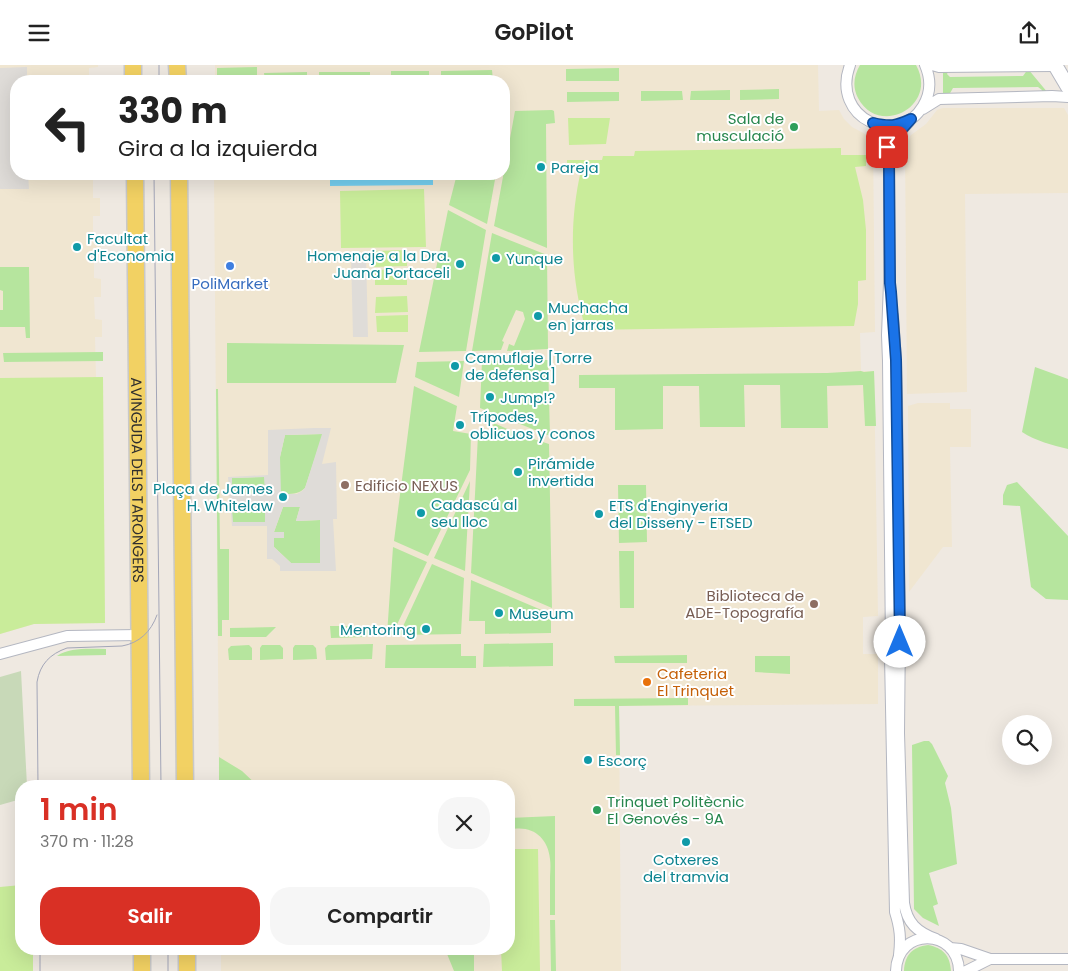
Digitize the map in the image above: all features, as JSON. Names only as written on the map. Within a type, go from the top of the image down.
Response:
[{"type":"main road","name":"AVINGUDA DELS TARONGERS","points":[[134,180],[141,780]]},
{"type":"main road","points":[[179,180],[185,780]]},
{"type":"main road","points":[[142,955],[142,971]]},
{"type":"main road","points":[[187,955],[187,971]]},
{"type":"street","points":[[850,65],[846,80],[847,95],[856,112],[864,119],[886,126],[899,125],[911,119]]},
{"type":"street","points":[[920,111],[926,101],[929,89],[929,77],[925,65]]},
{"type":"street","points":[[932,65],[938,67],[1033,65],[1060,73],[1060,86],[1052,96]]},
{"type":"street","points":[[889,160],[896,138],[902,129],[920,111],[939,99],[1068,97]]},
{"type":"street","points":[[873,123],[884,138],[889,160],[890,283],[887,335],[890,655],[895,912],[900,927],[900,955]]},
{"type":"street","points":[[890,283],[896,360],[900,622],[899,733],[904,903],[910,922],[926,935],[944,943],[955,954],[959,971]]},
{"type":"street","points":[[888,361],[892,371],[894,475],[898,515]]},
{"type":"street","points":[[0,654],[67,636],[139,635]]},
{"type":"street","points":[[896,971],[900,955],[911,942],[927,938],[936,939]]},
{"type":"street","points":[[950,948],[961,949],[990,959],[1068,959]]},
{"type":"street","points":[[966,971],[990,959]]},
{"type":"shaded area","points":[[0,65],[98,65],[98,67],[89,68],[89,75],[10,75],[10,180],[93,180],[93,198],[100,198],[100,216],[93,216],[93,238],[101,238],[101,257],[94,257],[94,278],[101,279],[101,297],[94,297],[95,319],[102,320],[102,337],[95,337],[96,377],[103,377],[105,623],[34,624],[0,634]]},
{"type":"shaded area","points":[[215,65],[818,65],[819,111],[839,110],[852,127],[873,141],[875,332],[860,333],[861,371],[874,371],[878,616],[863,617],[863,654],[878,654],[878,704],[619,706],[621,971],[221,971],[221,955],[515,955],[515,780],[219,780],[214,180],[510,180],[510,75],[215,75]]},
{"type":"shaded area","points":[[27,67],[27,75],[10,75],[10,180],[28,180],[29,189],[0,189],[0,68]]},
{"type":"shaded area","points":[[943,108],[1064,108],[1068,115],[1068,193],[965,194],[967,392],[907,394],[905,144],[911,135],[926,124],[937,110]]},
{"type":"shaded area","points":[[351,255],[366,255],[368,337],[353,337]]},
{"type":"shaded area","points":[[918,403],[950,403],[950,409],[971,409],[971,447],[950,447],[952,547],[943,547],[909,592],[908,406]]},
{"type":"shaded area","name":"Plaça de James H. Whitelaw","points":[[331,428],[322,464],[336,462],[337,519],[333,519],[336,571],[280,571],[280,566],[272,559],[267,559],[267,526],[232,526],[228,477],[268,475],[268,430]],"holes":[[[322,434],[305,488],[297,494],[281,494],[280,457],[285,435]],[[264,477],[265,493],[232,494],[232,478]],[[283,507],[300,507],[296,521],[320,520],[320,563],[291,563],[274,547],[274,538],[284,538],[284,532],[274,532]],[[232,508],[265,508],[265,522],[233,522]]]},
{"type":"green space","points":[[860,65],[916,65],[921,80],[920,93],[913,104],[904,112],[892,116],[879,115],[867,110],[858,98],[854,85],[856,73]]},
{"type":"green space","points":[[257,67],[257,75],[217,75],[217,68]]},
{"type":"green space","points":[[619,68],[619,81],[566,81],[566,69]]},
{"type":"green space","points":[[1028,69],[1048,93],[1041,94],[1042,90],[1038,87],[953,88],[949,95],[943,95],[943,70],[949,70],[947,74],[950,77],[1023,76]]},
{"type":"green space","points":[[492,70],[492,75],[441,75],[441,71]]},
{"type":"green space","points":[[391,71],[429,71],[429,75],[391,75]]},
{"type":"green space","points":[[307,72],[307,75],[264,75],[264,73]]},
{"type":"green space","points":[[319,72],[370,72],[370,75],[319,75]]},
{"type":"green space","points":[[779,89],[779,99],[740,100],[740,90]]},
{"type":"green space","points":[[730,90],[730,100],[690,100],[691,91]]},
{"type":"green space","points":[[641,91],[682,91],[683,100],[641,101]]},
{"type":"green space","points":[[567,92],[619,92],[619,101],[567,102]]},
{"type":"green space","points":[[515,111],[554,111],[555,123],[546,124],[547,248],[494,226],[502,180],[510,180],[510,138]]},
{"type":"green space","points":[[568,118],[610,118],[606,144],[569,145]]},
{"type":"green space","points":[[841,148],[841,155],[866,155],[866,166],[855,167],[863,200],[866,230],[866,280],[858,281],[858,304],[854,326],[586,330],[577,290],[573,250],[574,210],[581,170],[567,169],[567,160],[602,160],[603,156],[634,156],[635,151]]},
{"type":"green space","points":[[455,180],[495,180],[487,224],[449,205]]},
{"type":"green space","points":[[424,189],[426,247],[341,248],[340,191]]},
{"type":"green space","points":[[448,210],[486,230],[466,351],[419,352]]},
{"type":"green space","points":[[492,233],[547,255],[548,349],[507,351],[509,344],[514,346],[525,319],[523,312],[516,310],[502,341],[504,342],[501,350],[472,351]]},
{"type":"green space","points":[[407,250],[407,266],[373,267],[374,251]]},
{"type":"green space","points":[[0,267],[29,267],[30,338],[26,338],[25,327],[0,327],[0,310],[3,310],[3,291],[0,290]]},
{"type":"green space","points":[[407,269],[407,285],[375,285],[375,270]]},
{"type":"green space","points":[[407,296],[408,312],[375,313],[376,297]]},
{"type":"green space","points":[[408,315],[408,332],[377,332],[376,316]]},
{"type":"green space","points":[[227,343],[404,345],[396,383],[227,383]]},
{"type":"green space","points":[[103,352],[103,361],[4,362],[3,353]]},
{"type":"green space","points":[[548,360],[550,436],[480,408],[482,361]]},
{"type":"green space","points":[[464,361],[459,397],[415,377],[417,362]]},
{"type":"green space","points":[[1035,367],[1068,379],[1068,449],[1038,440],[1022,432]]},
{"type":"green space","points":[[874,371],[876,426],[865,426],[863,385],[827,386],[828,428],[781,428],[780,385],[744,385],[745,427],[700,427],[699,386],[663,386],[663,429],[615,430],[615,388],[579,388],[579,375],[827,373]]},
{"type":"green space","points":[[103,377],[105,623],[34,624],[0,634],[0,378]]},
{"type":"green space","points":[[414,386],[457,406],[453,431],[471,434],[470,470],[428,556],[394,541]]},
{"type":"green space","points":[[216,389],[218,389],[220,549],[229,549],[229,620],[222,620],[222,636],[218,636]]},
{"type":"green space","points":[[494,423],[518,434],[549,444],[552,608],[471,573],[478,435],[489,437]]},
{"type":"green space","points":[[323,434],[305,488],[297,493],[280,494],[280,457],[285,435]]},
{"type":"green space","points":[[265,477],[265,494],[232,494],[232,478]]},
{"type":"green space","points":[[470,481],[465,571],[434,558]]},
{"type":"green space","points":[[1017,482],[1068,536],[1068,600],[1046,599],[1031,587],[1020,506],[1003,505],[1003,495],[1007,485]]},
{"type":"green space","points":[[618,485],[646,485],[647,542],[619,543]]},
{"type":"green space","points":[[283,507],[300,507],[296,521],[320,520],[320,563],[291,563],[274,547],[274,532]]},
{"type":"green space","points":[[232,508],[265,508],[265,522],[232,522]]},
{"type":"green space","points":[[393,547],[427,562],[392,635],[387,635]]},
{"type":"green space","points":[[619,551],[634,551],[634,608],[620,608]]},
{"type":"green space","points":[[432,564],[464,578],[461,634],[399,635]]},
{"type":"green space","points":[[471,580],[551,614],[551,633],[485,634],[485,621],[469,621]]},
{"type":"green space","points":[[330,626],[365,626],[369,629],[369,633],[366,637],[331,638]]},
{"type":"green space","points":[[276,627],[266,637],[230,637],[230,628]]},
{"type":"green space","points":[[553,643],[553,666],[483,667],[484,644]]},
{"type":"green space","points":[[373,644],[372,659],[326,660],[325,648],[328,645]]},
{"type":"green space","points":[[461,644],[461,656],[476,656],[476,668],[385,668],[386,645]]},
{"type":"green space","points":[[249,645],[252,648],[252,660],[229,660],[228,649],[231,646]]},
{"type":"green space","points":[[262,645],[280,645],[283,648],[283,659],[260,660],[260,648]]},
{"type":"green space","points":[[295,645],[313,645],[316,648],[317,659],[293,660],[293,648]]},
{"type":"green space","points":[[106,649],[106,655],[57,656],[74,650]]},
{"type":"green space","points":[[687,655],[687,663],[615,663],[614,656]]},
{"type":"green space","points":[[755,656],[790,656],[790,674],[755,672]]},
{"type":"green space","points":[[21,671],[27,780],[15,780],[15,801],[0,805],[0,677]]},
{"type":"green space","points":[[688,698],[688,705],[619,706],[620,755],[616,755],[615,706],[574,706],[574,699]]},
{"type":"green space","points":[[929,741],[932,744],[948,776],[945,783],[951,808],[957,864],[929,873],[938,904],[933,906],[939,926],[923,918],[914,909],[912,745]]},
{"type":"green space","points":[[219,757],[242,771],[252,780],[219,780]]},
{"type":"green space","points":[[555,816],[555,915],[550,915],[549,851],[546,844],[537,834],[524,829],[515,829],[515,818]]},
{"type":"green space","points":[[515,849],[538,849],[540,971],[502,971],[501,955],[515,955]]},
{"type":"green space","points":[[15,886],[15,955],[33,955],[33,971],[0,971],[0,887]]},
{"type":"green space","points":[[550,920],[555,920],[556,971],[551,971]]},
{"type":"green space","points":[[928,945],[938,948],[945,953],[951,971],[904,971],[906,960],[910,953],[922,946]]},
{"type":"green space","points":[[447,955],[474,955],[474,971],[454,971]]},
{"type":"water","points":[[330,180],[433,180],[433,185],[330,186]]},
{"type":"tram line","points":[[159,65],[159,75]]},
{"type":"tram line","points":[[154,180],[161,780]]},
{"type":"tram line","points":[[38,780],[37,682],[43,665],[56,653],[67,648],[128,645],[144,636],[157,615]]},
{"type":"tram line","points":[[40,955],[40,971]]},
{"type":"tram line","points":[[168,955],[168,971]]},
{"type":"place","name":"Sala de musculació","points":[[794,127]]},
{"type":"place","name":"Pareja","points":[[541,167]]},
{"type":"place","name":"Facultat d'Economia","points":[[77,247]]},
{"type":"place","name":"Yunque","points":[[496,258]]},
{"type":"place","name":"Homenaje a la Dra. Juana Portaceli","points":[[460,264]]},
{"type":"place","name":"PoliMarket","points":[[230,266]]},
{"type":"place","name":"Muchacha en jarras","points":[[538,316]]},
{"type":"place","name":"Camuflaje [Torre de defensa]","points":[[455,366]]},
{"type":"place","name":"Jump!?","points":[[490,397]]},
{"type":"place","name":"Trípodes, oblicuos y conos","points":[[460,425]]},
{"type":"place","name":"Pirámide invertida","points":[[518,472]]},
{"type":"place","name":"Edificio NEXUS","points":[[345,485]]},
{"type":"place","name":"Plaça de James H. Whitelaw","points":[[283,497]]},
{"type":"place","name":"Cadascú al seu lloc","points":[[421,513]]},
{"type":"place","name":"ETS d'Enginyeria del Disseny - ETSED","points":[[599,514]]},
{"type":"place","name":"Biblioteca de ADE-Topografía","points":[[814,604]]},
{"type":"place","name":"Museum","points":[[499,613]]},
{"type":"place","name":"Mentoring","points":[[426,629]]},
{"type":"place","name":"Cafeteria El Trinquet","points":[[647,682]]},
{"type":"place","name":"Escorç","points":[[588,760]]},
{"type":"place","name":"Trinquet Politècnic El Genovés - 9A","points":[[597,810]]},
{"type":"place","name":"Cotxeres del tramvia","points":[[686,842]]},
{"type":"route","points":[[887,147],[881,132],[873,123],[886,126],[899,125],[911,119],[896,138],[889,160],[890,283],[896,360],[900,642]]}]
